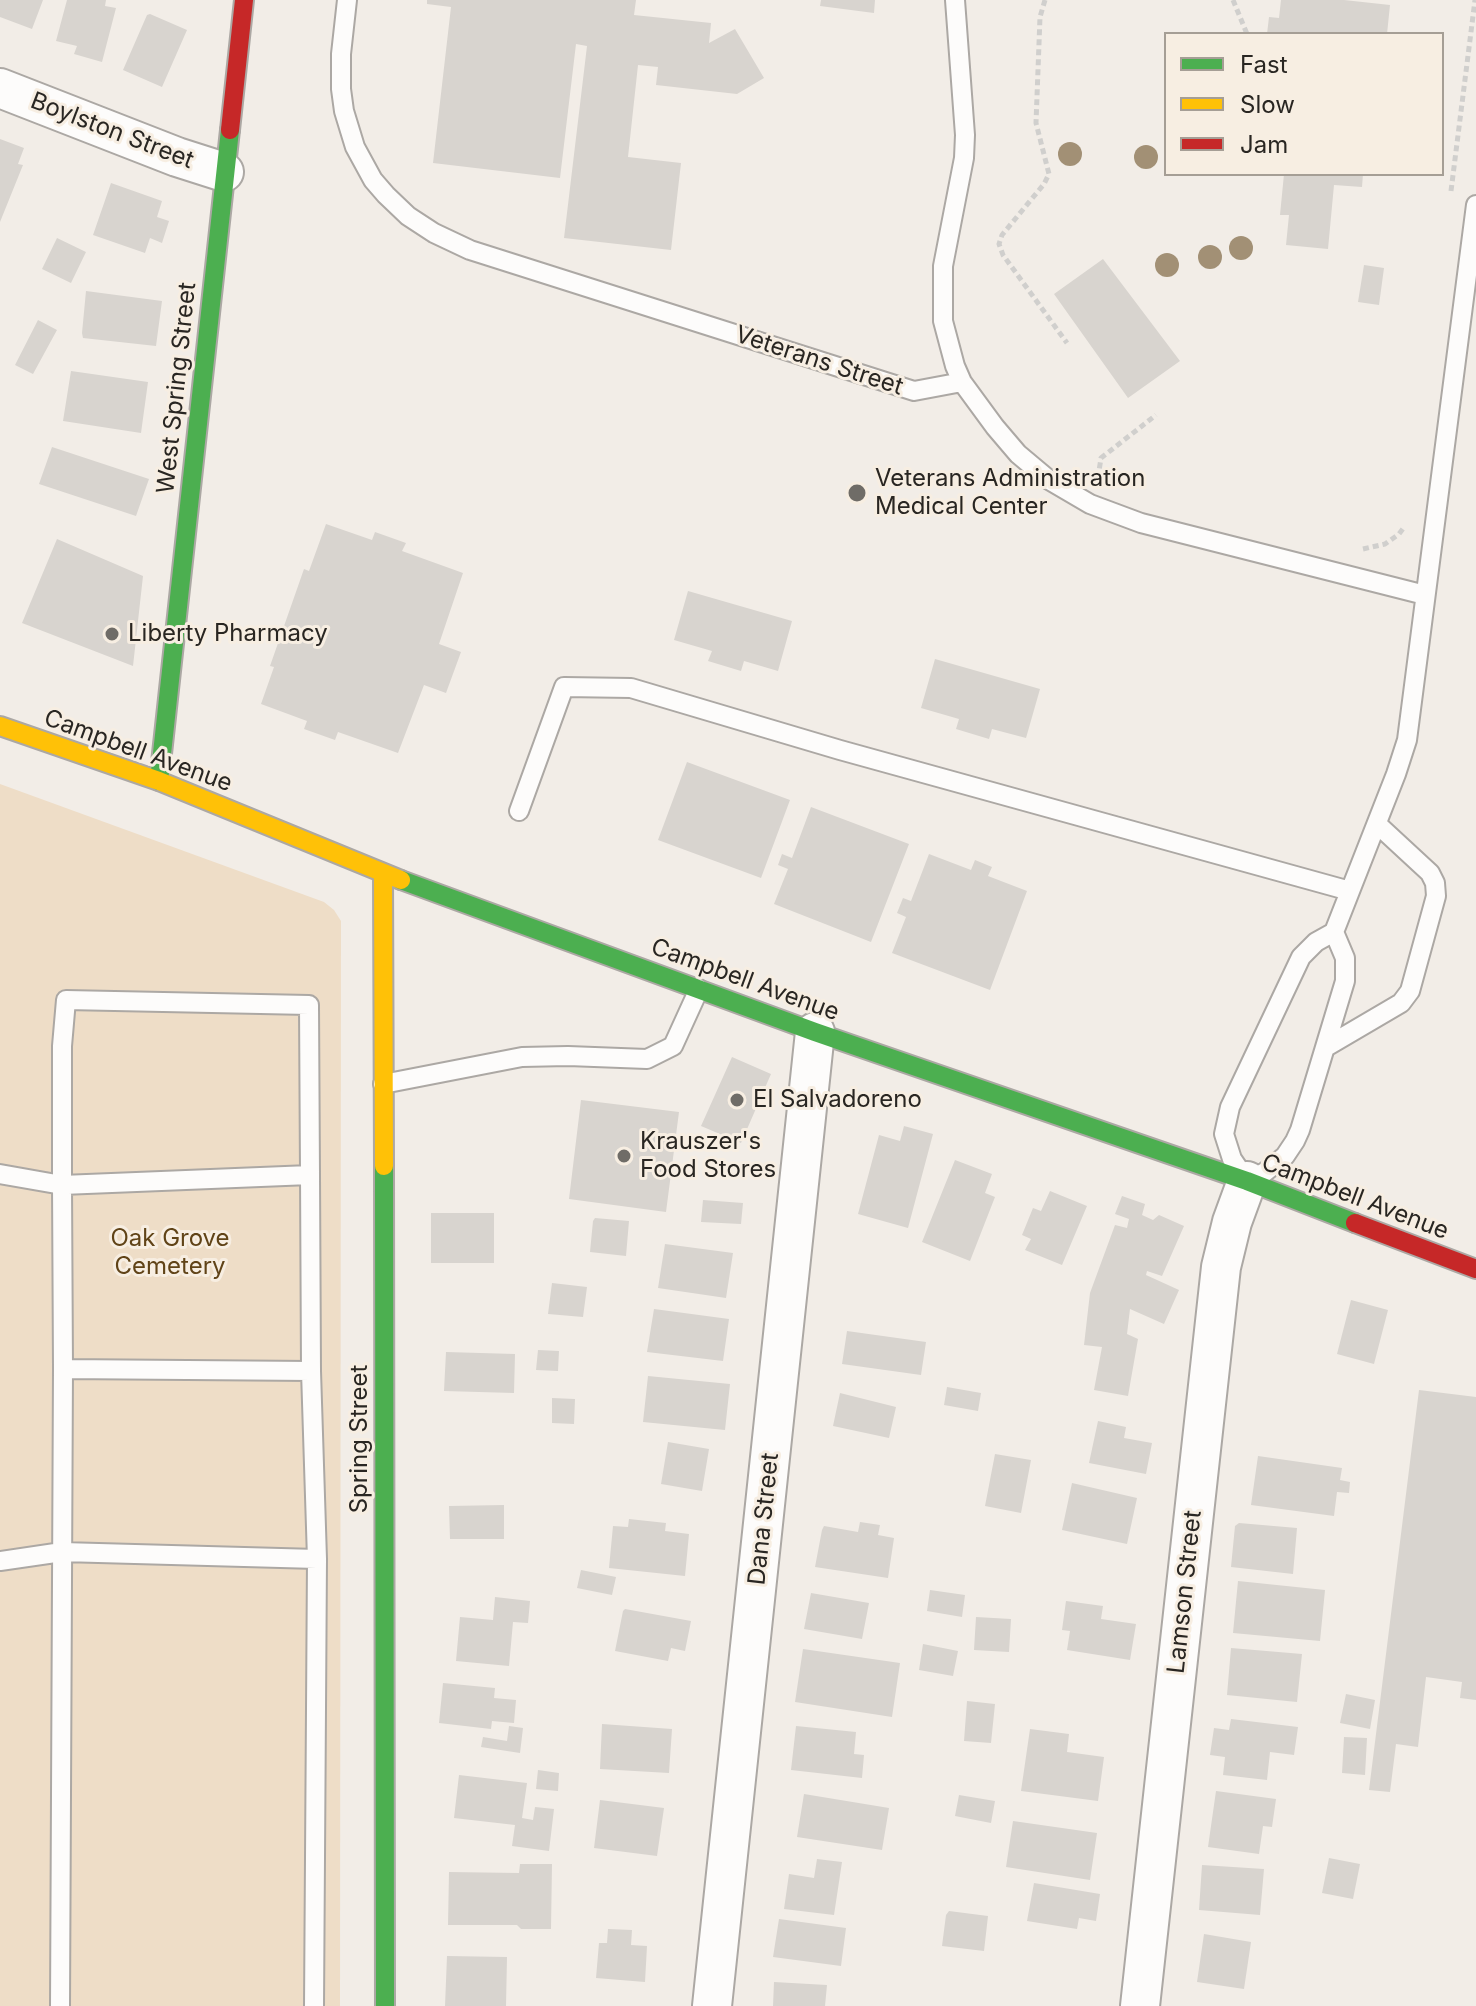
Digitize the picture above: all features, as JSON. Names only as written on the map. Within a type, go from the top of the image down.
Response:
[{"type":"main road","name":"West Spring Street","points":[[159,781],[244,0]]},
{"type":"main road","name":"Campbell Avenue","points":[[0,726],[159,781],[383,873],[815,1032],[1247,1181],[1476,1269]]},
{"type":"main road","name":"Spring Street","points":[[383,873],[385,2006]]},
{"type":"street","name":"Boylston Street","points":[[0,88],[177,157],[224,172]]},
{"type":"street","name":"Dana Street","points":[[712,2006],[815,1032]]},
{"type":"street","name":"Lamson Street","points":[[1140,2006],[1221,1267],[1232,1222],[1247,1181]]},
{"type":"lane","name":"Veterans Street","points":[[347,0],[341,89],[355,147],[373,180],[386,195],[402,211],[434,233],[470,250],[914,391],[962,382]]},
{"type":"lane","points":[[955,0],[965,135],[964,158],[943,266],[943,321],[962,382],[995,427],[1018,454],[1049,480],[1090,504],[1141,523],[1425,595]]},
{"type":"lane","points":[[1334,932],[1345,958],[1346,975],[1300,1130],[1277,1163],[1247,1181],[1227,1148],[1224,1134],[1227,1115],[1301,957],[1316,942],[1334,932],[1407,740],[1476,205]]},
{"type":"lane","points":[[519,811],[564,687],[631,688],[855,754],[1350,891]]},
{"type":"lane","points":[[1326,1047],[1401,1003],[1410,991],[1436,896],[1430,873],[1377,824]]},
{"type":"lane","points":[[383,1084],[522,1057],[647,1059],[673,1046],[699,989]]},
{"type":"lane","points":[[60,2006],[62,1046],[66,1000],[309,1005],[311,1371],[317,1559],[314,2006]]},
{"type":"lane","points":[[0,1174],[62,1185],[310,1175]]},
{"type":"lane","points":[[63,1369],[311,1371]]},
{"type":"lane","points":[[0,1561],[62,1552],[317,1559]]},
{"type":"path","points":[[1045,0],[1040,17],[1036,123],[1049,174],[1002,235],[999,244],[1003,255],[1067,343]]},
{"type":"path","points":[[1233,0],[1246,32]]},
{"type":"path","points":[[1450,201],[1475,0]]},
{"type":"path","points":[[1103,481],[1099,471],[1101,458],[1156,415]]},
{"type":"path","points":[[1358,549],[1393,540],[1408,519]]},
{"type":"green space","name":"Oak Grove Cemetery","points":[[0,784],[324,902],[341,921],[340,2006],[0,2006]]},
{"type":"building","points":[[0,0],[43,0],[32,29],[0,17]]},
{"type":"building","points":[[67,0],[106,0],[105,6],[116,8],[102,62],[74,54],[77,46],[56,41]]},
{"type":"building","points":[[427,0],[636,0],[634,15],[711,23],[709,43],[735,29],[764,78],[737,94],[656,85],[658,67],[638,65],[628,157],[681,163],[671,250],[564,238],[587,46],[576,44],[560,178],[433,163],[451,7],[427,4]]},
{"type":"building","points":[[821,0],[875,0],[874,13],[820,6]]},
{"type":"building","points":[[1281,0],[1344,0],[1390,5],[1387,32],[1267,32],[1269,17],[1279,18]]},
{"type":"building","points":[[150,14],[187,30],[162,87],[123,70]]},
{"type":"building","points":[[0,139],[24,148],[18,164],[23,165],[0,222]]},
{"type":"building","points":[[1284,176],[1363,176],[1362,187],[1334,185],[1328,249],[1286,245],[1289,215],[1280,215]]},
{"type":"building","points":[[111,183],[162,201],[157,217],[169,221],[162,243],[150,238],[145,253],[93,235]]},
{"type":"building","points":[[57,238],[86,252],[71,283],[42,269]]},
{"type":"building","points":[[1103,259],[1180,361],[1128,398],[1054,294]]},
{"type":"building","points":[[1364,265],[1384,268],[1379,305],[1358,302]]},
{"type":"building","points":[[86,291],[162,301],[156,346],[83,338]]},
{"type":"building","points":[[38,320],[57,330],[33,374],[15,365]]},
{"type":"building","points":[[71,371],[148,382],[141,433],[63,421]]},
{"type":"building","points":[[52,447],[149,479],[136,516],[39,484]]},
{"type":"building","points":[[326,524],[372,540],[375,532],[406,543],[402,551],[463,573],[439,644],[461,652],[446,693],[424,685],[398,753],[338,732],[335,740],[304,729],[307,721],[261,704],[274,667],[270,666],[304,569],[309,571]]},
{"type":"building","points":[[57,539],[143,576],[133,666],[22,623]]},
{"type":"building","points":[[688,591],[792,621],[778,671],[744,661],[741,671],[708,661],[712,651],[674,640]]},
{"type":"building","points":[[935,659],[1040,689],[1026,738],[992,729],[989,739],[956,729],[959,719],[921,708]]},
{"type":"building","points":[[687,762],[790,800],[761,878],[658,840]]},
{"type":"building","points":[[811,807],[909,844],[871,942],[774,904],[788,869],[778,865],[782,854],[792,858]]},
{"type":"building","points":[[929,854],[971,870],[975,860],[992,867],[988,876],[1027,891],[990,990],[892,953],[906,917],[897,913],[903,898],[911,901]]},
{"type":"building","points":[[732,1057],[771,1074],[741,1143],[701,1126]]},
{"type":"building","points":[[581,1100],[679,1112],[666,1212],[569,1199]]},
{"type":"building","points":[[904,1126],[933,1134],[908,1228],[858,1214],[879,1135],[900,1141]]},
{"type":"building","points":[[955,1160],[992,1174],[985,1193],[995,1197],[970,1261],[922,1242]]},
{"type":"building","points":[[1050,1191],[1087,1206],[1062,1265],[1025,1250],[1031,1239],[1022,1235],[1033,1208],[1041,1211]]},
{"type":"building","points":[[1122,1196],[1145,1204],[1142,1215],[1153,1220],[1159,1215],[1184,1226],[1162,1276],[1147,1271],[1146,1275],[1179,1290],[1164,1324],[1130,1309],[1127,1334],[1138,1339],[1128,1396],[1094,1390],[1102,1347],[1084,1345],[1090,1293],[1115,1225],[1127,1228],[1129,1219],[1115,1214]]},
{"type":"building","points":[[703,1200],[743,1203],[741,1224],[701,1222]]},
{"type":"building","points":[[431,1213],[494,1213],[494,1263],[431,1263]]},
{"type":"building","points":[[595,1218],[629,1221],[626,1256],[590,1252]]},
{"type":"building","points":[[665,1244],[733,1253],[726,1298],[658,1288]]},
{"type":"building","points":[[552,1283],[587,1287],[583,1317],[548,1314]]},
{"type":"building","points":[[1351,1300],[1388,1310],[1374,1364],[1337,1354]]},
{"type":"building","points":[[654,1309],[729,1319],[723,1361],[647,1352]]},
{"type":"building","points":[[847,1331],[926,1342],[921,1375],[842,1364]]},
{"type":"building","points":[[538,1350],[559,1351],[558,1371],[536,1370]]},
{"type":"building","points":[[446,1352],[515,1354],[514,1393],[444,1391]]},
{"type":"building","points":[[648,1376],[730,1384],[725,1430],[643,1422]]},
{"type":"building","points":[[947,1387],[981,1393],[978,1411],[944,1405]]},
{"type":"building","points":[[1419,1390],[1476,1397],[1476,1700],[1460,1698],[1462,1682],[1426,1677],[1418,1747],[1396,1744],[1390,1792],[1369,1790]]},
{"type":"building","points":[[840,1393],[896,1407],[889,1438],[833,1426]]},
{"type":"building","points":[[552,1398],[575,1399],[574,1424],[552,1423]]},
{"type":"building","points":[[1098,1421],[1126,1427],[1124,1438],[1152,1443],[1146,1474],[1089,1463]]},
{"type":"building","points":[[668,1442],[709,1449],[702,1491],[661,1484]]},
{"type":"building","points":[[995,1454],[1031,1460],[1021,1513],[985,1506]]},
{"type":"building","points":[[1258,1456],[1342,1468],[1340,1480],[1350,1482],[1349,1493],[1337,1492],[1334,1516],[1251,1505]]},
{"type":"building","points":[[1072,1483],[1137,1498],[1127,1544],[1062,1530]]},
{"type":"building","points":[[504,1505],[504,1539],[450,1539],[449,1506]]},
{"type":"building","points":[[629,1519],[666,1523],[665,1531],[689,1534],[685,1576],[609,1568],[613,1526],[628,1527]]},
{"type":"building","points":[[860,1522],[880,1525],[878,1535],[894,1538],[888,1578],[815,1567],[824,1526],[858,1532]]},
{"type":"building","points":[[1239,1523],[1297,1528],[1293,1574],[1231,1567],[1235,1526]]},
{"type":"building","points":[[581,1570],[616,1577],[612,1595],[577,1588]]},
{"type":"building","points":[[1238,1581],[1325,1590],[1320,1641],[1233,1633]]},
{"type":"building","points":[[930,1590],[965,1595],[962,1617],[927,1611]]},
{"type":"building","points":[[811,1593],[869,1603],[862,1639],[804,1629]]},
{"type":"building","points":[[495,1597],[530,1601],[528,1623],[513,1622],[509,1666],[456,1661],[460,1617],[493,1620]]},
{"type":"building","points":[[1066,1601],[1103,1606],[1101,1619],[1136,1624],[1130,1660],[1067,1650],[1070,1631],[1062,1630]]},
{"type":"building","points":[[625,1609],[691,1621],[685,1651],[671,1648],[668,1661],[615,1651]]},
{"type":"building","points":[[976,1617],[1011,1619],[1009,1652],[974,1650]]},
{"type":"building","points":[[923,1644],[958,1651],[953,1676],[919,1670]]},
{"type":"building","points":[[1231,1648],[1302,1654],[1297,1702],[1227,1695]]},
{"type":"building","points":[[803,1649],[900,1663],[892,1717],[795,1702]]},
{"type":"building","points":[[443,1683],[495,1688],[494,1698],[516,1700],[514,1723],[492,1721],[491,1729],[439,1723]]},
{"type":"building","points":[[1346,1694],[1375,1700],[1370,1729],[1340,1723]]},
{"type":"building","points":[[967,1701],[995,1704],[991,1743],[964,1741]]},
{"type":"building","points":[[1231,1719],[1298,1727],[1294,1755],[1270,1752],[1267,1780],[1223,1775],[1225,1757],[1210,1755],[1214,1728],[1229,1730]]},
{"type":"building","points":[[602,1724],[672,1729],[669,1773],[600,1769]]},
{"type":"building","points":[[509,1726],[523,1728],[520,1753],[481,1747],[483,1737],[507,1741]]},
{"type":"building","points":[[796,1726],[856,1732],[854,1754],[864,1755],[862,1778],[791,1770]]},
{"type":"building","points":[[1030,1729],[1069,1734],[1067,1752],[1104,1757],[1098,1801],[1021,1791]]},
{"type":"building","points":[[1344,1737],[1367,1738],[1365,1775],[1342,1773]]},
{"type":"building","points":[[538,1770],[559,1773],[558,1791],[536,1789]]},
{"type":"building","points":[[459,1775],[527,1783],[522,1818],[533,1820],[535,1807],[554,1809],[549,1851],[512,1846],[515,1825],[454,1818]]},
{"type":"building","points":[[1216,1791],[1276,1799],[1272,1827],[1263,1826],[1259,1854],[1208,1847]]},
{"type":"building","points":[[804,1794],[889,1808],[882,1850],[797,1837]]},
{"type":"building","points":[[959,1795],[995,1801],[991,1823],[955,1816]]},
{"type":"building","points":[[600,1800],[664,1808],[657,1856],[594,1848]]},
{"type":"building","points":[[1013,1821],[1097,1833],[1090,1880],[1006,1867]]},
{"type":"building","points":[[1329,1858],[1360,1864],[1353,1899],[1322,1893]]},
{"type":"building","points":[[817,1859],[842,1862],[834,1915],[784,1909],[789,1874],[814,1878]]},
{"type":"building","points":[[520,1864],[552,1864],[551,1929],[521,1929],[517,1925],[448,1925],[449,1872],[519,1873]]},
{"type":"building","points":[[1202,1865],[1264,1869],[1260,1915],[1199,1910]]},
{"type":"building","points":[[1034,1883],[1100,1894],[1096,1921],[1079,1918],[1077,1929],[1027,1921]]},
{"type":"building","points":[[949,1911],[988,1916],[984,1951],[942,1946]]},
{"type":"building","points":[[779,1919],[846,1928],[841,1966],[773,1957]]},
{"type":"building","points":[[608,1929],[632,1930],[631,1945],[647,1946],[645,1982],[596,1978],[599,1943],[607,1943]]},
{"type":"building","points":[[1204,1934],[1251,1942],[1244,1989],[1197,1982]]},
{"type":"building","points":[[447,1956],[507,1957],[506,2006],[445,2006]]},
{"type":"building","points":[[774,1982],[827,1985],[825,2006],[773,2006]]},
{"type":"traffic: fast","points":[[159,781],[230,130]]},
{"type":"traffic: fast","points":[[401,880],[815,1032],[1247,1181],[1355,1223]]},
{"type":"traffic: fast","points":[[384,1166],[385,2006]]},
{"type":"traffic: slow","points":[[0,726],[159,781],[401,880]]},
{"type":"traffic: slow","points":[[383,873],[384,1166]]},
{"type":"traffic: jam","points":[[230,130],[244,0]]},
{"type":"traffic: jam","points":[[1355,1223],[1476,1269]]},
{"type":"place","name":"Veterans Administration Medical Center","points":[[857,493]]},
{"type":"place","name":"Liberty Pharmacy","points":[[112,634]]},
{"type":"place","name":"El Salvadoreno","points":[[737,1100]]},
{"type":"place","name":"Krauszer's Food Stores","points":[[624,1156]]}]
